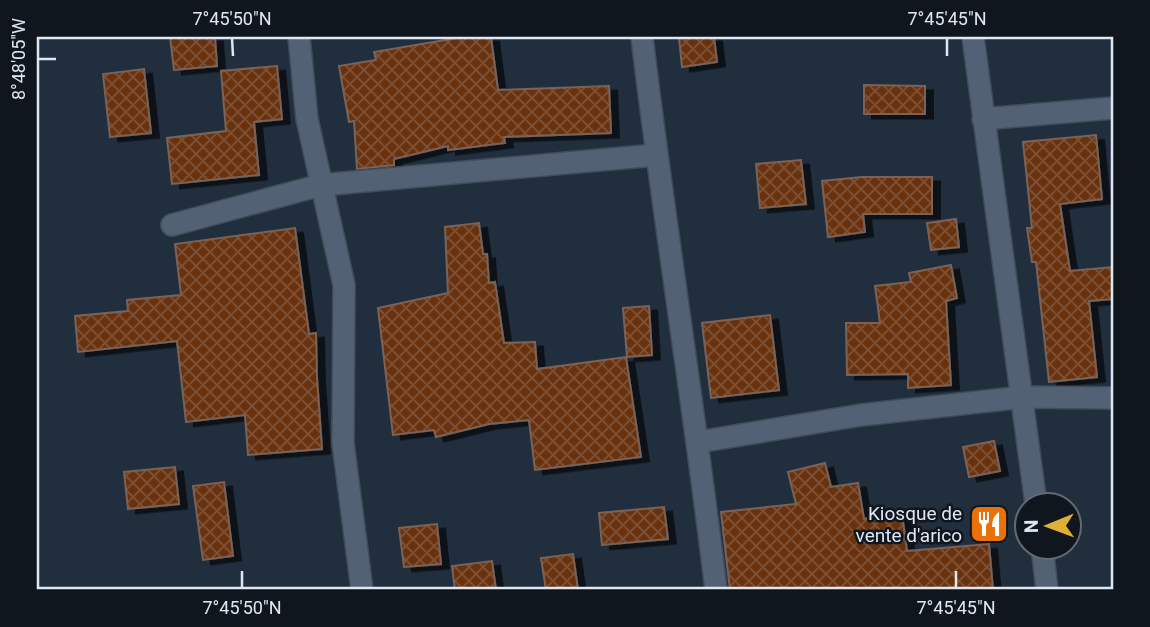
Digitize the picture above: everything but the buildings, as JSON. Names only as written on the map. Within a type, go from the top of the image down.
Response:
[{"type":"street","points":[[299,37],[307,119],[344,285],[343,443],[362,590]]},
{"type":"street","points":[[642,37],[716,590]]},
{"type":"street","points":[[974,37],[1035,490]]},
{"type":"street","points":[[983,119],[1113,108]]},
{"type":"street","points":[[172,225],[321,185],[656,155]]},
{"type":"street","points":[[698,442],[861,415],[1024,397],[1113,398]]},
{"type":"street","points":[[1044,560],[1047,590]]},
{"type":"place","name":"Kiosque de vente d'arico","points":[[989,524]]}]
